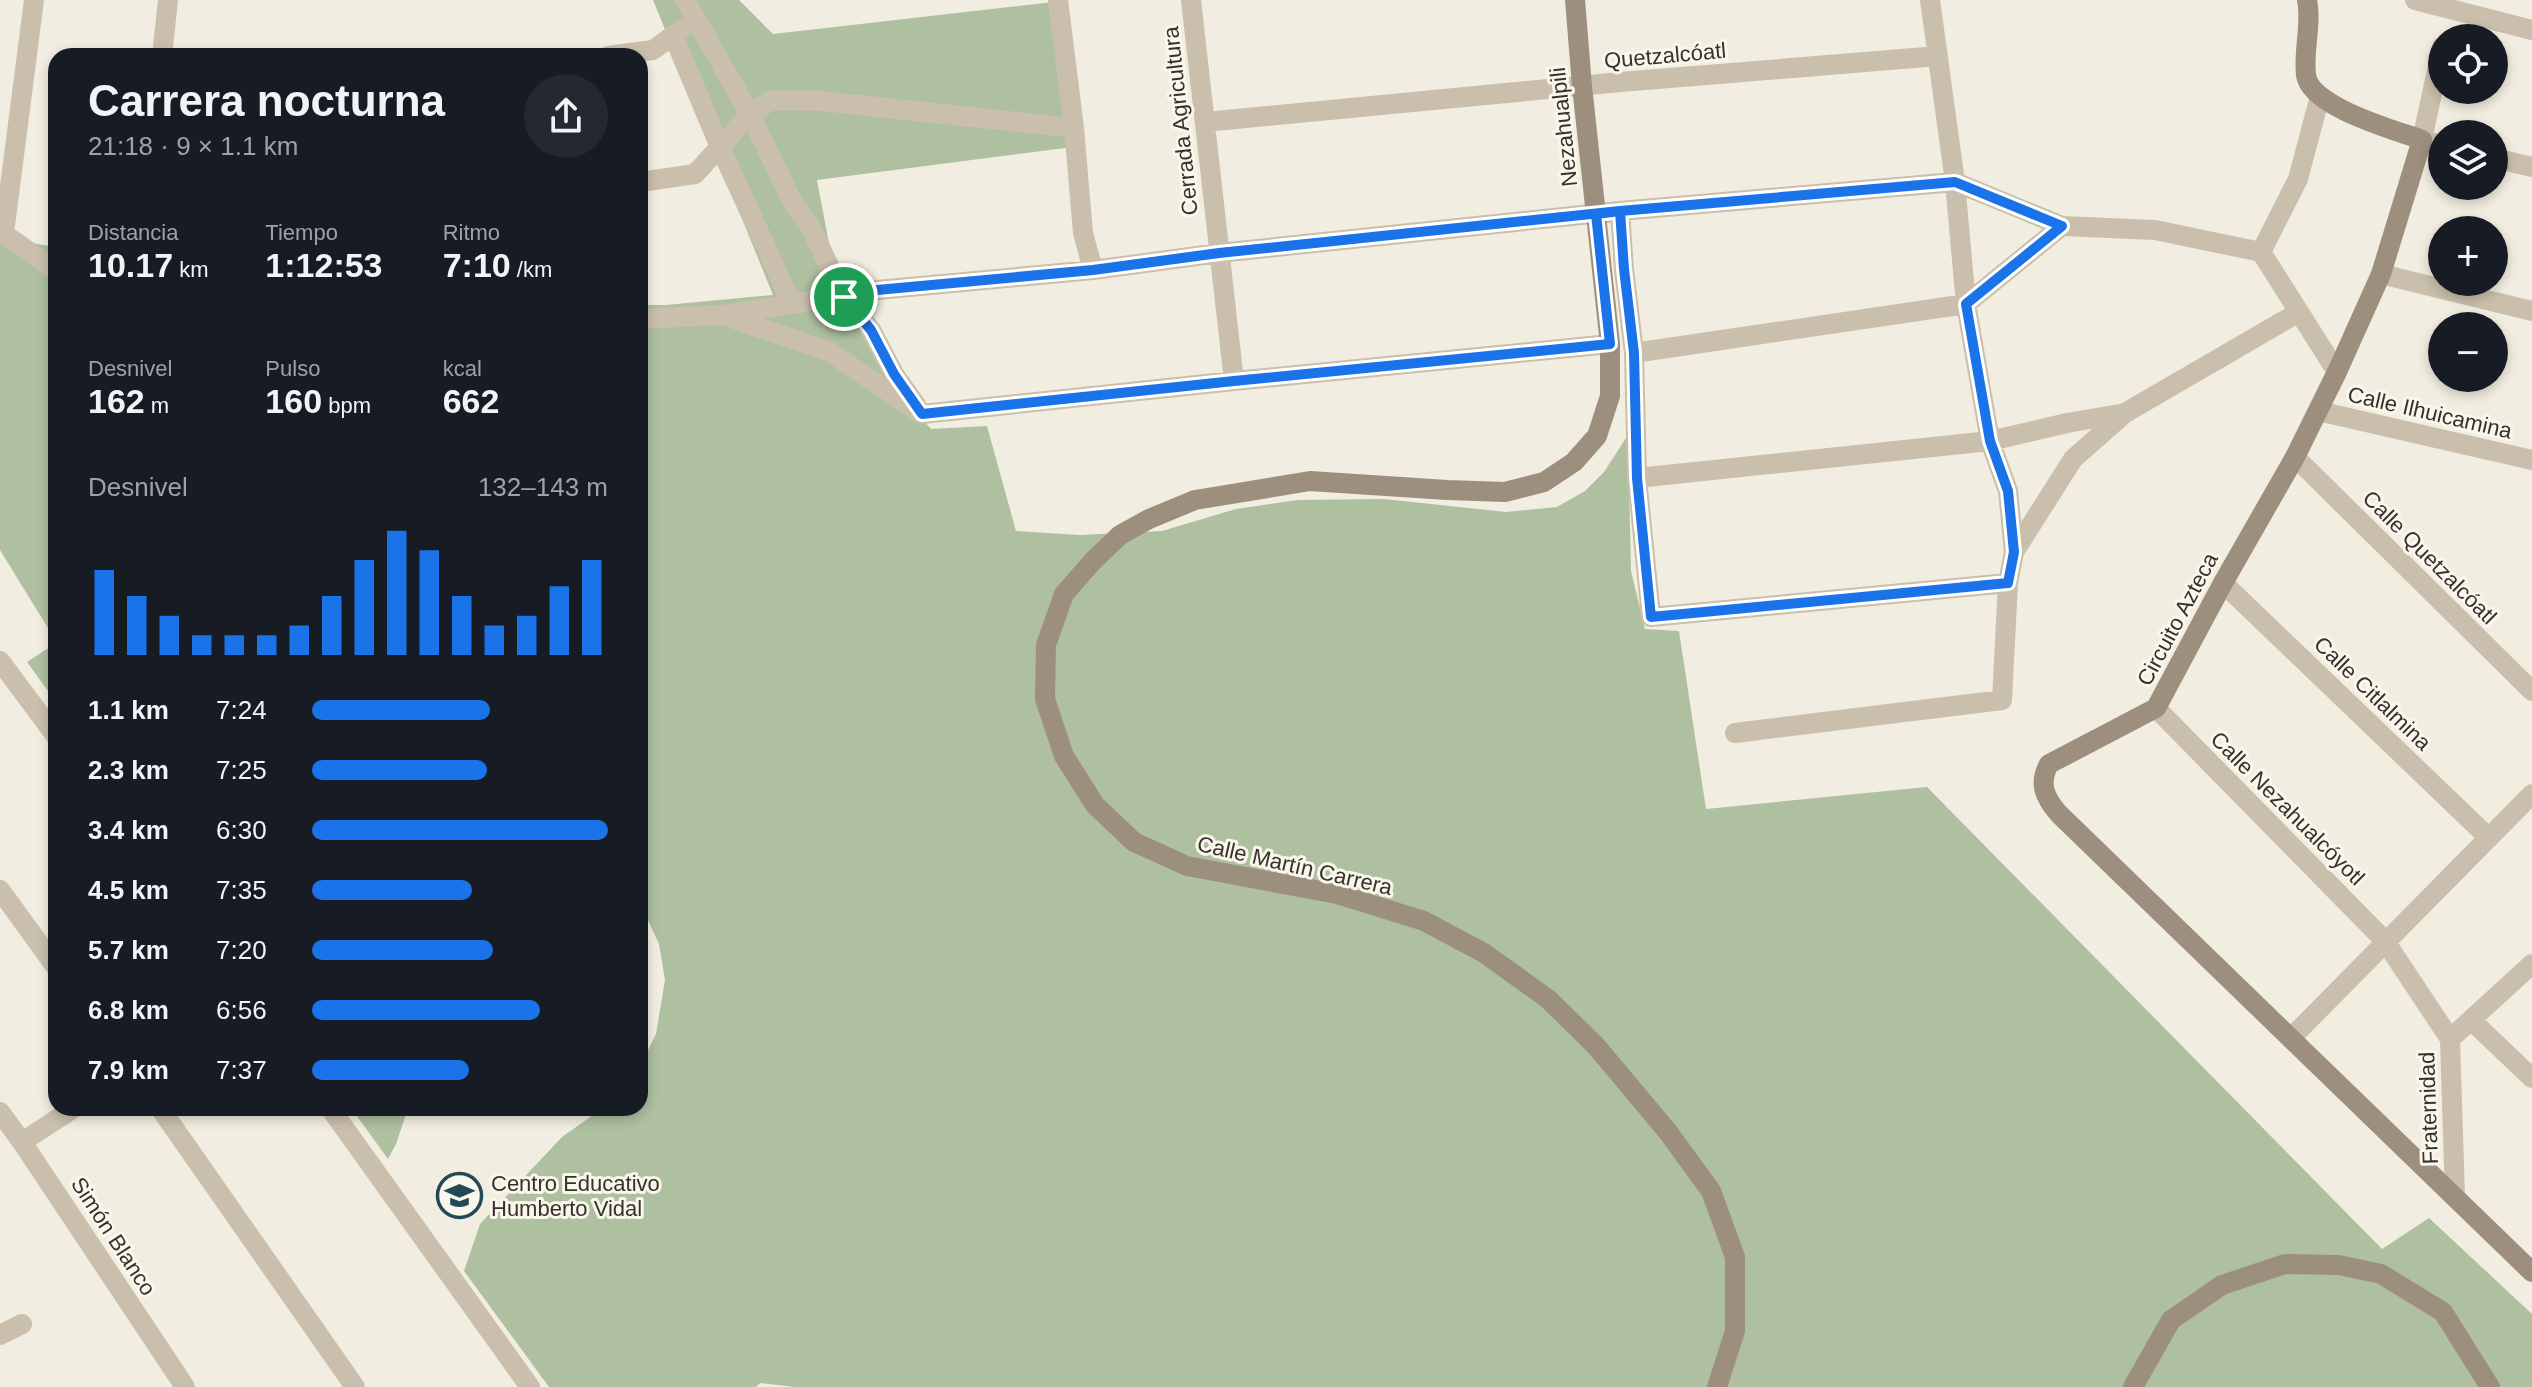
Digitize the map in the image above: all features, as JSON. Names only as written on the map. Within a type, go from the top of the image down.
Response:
[{"type":"street","points":[[34,0],[2,232],[48,265]]},
{"type":"street","points":[[163,48],[168,0]]},
{"type":"street","points":[[685,0],[750,114],[794,205],[808,222],[844,297],[871,330],[894,374],[922,414]]},
{"type":"street","points":[[1058,0],[1083,233],[1093,270]]},
{"type":"street","name":"Cerrada Agricultura","points":[[1191,0],[1234,381]]},
{"type":"street","name":"Nezahualpili","points":[[1575,0],[1610,344]]},
{"type":"street","points":[[1735,733],[2002,700],[2008,583],[2014,552],[2008,491],[1990,441],[1966,304],[1955,182],[1930,0]]},
{"type":"street","points":[[2307,0],[2306,78],[2320,96],[2339,110],[2428,142]]},
{"type":"street","points":[[2415,0],[2532,30]]},
{"type":"street","points":[[2447,24],[2450,10]]},
{"type":"street","points":[[648,51],[695,19]]},
{"type":"street","points":[[673,35],[792,304]]},
{"type":"street","name":"Quetzalcóatl","points":[[1205,122],[1938,56]]},
{"type":"street","points":[[2261,252],[2298,179],[2320,96]]},
{"type":"street","points":[[648,181],[695,174],[750,114],[772,100],[821,101],[1074,128]]},
{"type":"street","name":"Circuito Azteca","points":[[2428,153],[2381,274],[2318,411],[2156,708],[2049,764],[2043,774],[2042,788],[2059,814],[2532,1272]]},
{"type":"street","points":[[2508,161],[2532,167]]},
{"type":"street","points":[[648,319],[723,315],[877,290],[1093,270],[1219,253],[1620,211],[1955,182],[2062,226],[2155,230],[2261,252],[2337,372]]},
{"type":"street","points":[[1620,211],[1634,353],[1637,478],[1651,617],[2008,583]]},
{"type":"street","points":[[1634,353],[1966,304],[2062,226]]},
{"type":"street","points":[[2381,274],[2532,311]]},
{"type":"street","points":[[2014,552],[2073,459],[2125,413],[2299,312]]},
{"type":"street","points":[[723,315],[830,352],[922,414],[1610,344]]},
{"type":"street","name":"Calle Martín Carrera","points":[[1610,344],[1610,396],[1597,436],[1574,462],[1544,482],[1505,492],[1310,481],[1195,500],[1120,535],[1064,594],[1046,645],[1045,699],[1064,756],[1095,805],[1134,842],[1187,866],[1337,894],[1424,921],[1484,953],[1548,999],[1596,1046],[1668,1132],[1711,1191],[1735,1257],[1735,1331],[1717,1387]]},
{"type":"street","name":"Calle Ilhuicamina","points":[[2318,411],[2532,460]]},
{"type":"street","points":[[1637,478],[1990,441],[2125,413]]},
{"type":"street","name":"Calle Quetzalcóatl","points":[[2295,457],[2532,691]]},
{"type":"street","name":"Calle Citlalmina","points":[[2223,583],[2489,838]]},
{"type":"street","points":[[0,661],[48,725]]},
{"type":"street","name":"Calle Nezahualcóyotl","points":[[2156,708],[2385,941]]},
{"type":"street","points":[[2292,1037],[2532,794]]},
{"type":"street","points":[[0,890],[48,956]]},
{"type":"street","name":"Fraternidad","points":[[2385,941],[2450,1039],[2455,1197]]},
{"type":"street","points":[[2450,1039],[2532,964]]},
{"type":"street","points":[[2472,1021],[2532,1078]]},
{"type":"street","name":"Simón Blanco","points":[[0,1112],[185,1387]]},
{"type":"street","points":[[22,1142],[62,1116]]},
{"type":"street","points":[[166,1116],[355,1387]]},
{"type":"street","points":[[336,1116],[530,1387]]},
{"type":"street","points":[[2133,1387],[2171,1320],[2222,1285],[2285,1264],[2339,1265],[2381,1274],[2443,1312],[2490,1387]]},
{"type":"street","points":[[0,1335],[22,1324]]},
{"type":"green space","points":[[653,0],[739,0],[773,34],[1063,1],[1081,146],[817,180],[838,291],[886,378],[931,429],[987,426],[1016,531],[1080,535],[1162,531],[1236,509],[1298,500],[1384,499],[1506,512],[1557,507],[1585,491],[1604,472],[1628,435],[1631,571],[1645,629],[1679,631],[1706,809],[1927,787],[2382,1249],[2429,1218],[2532,1314],[2532,1387],[795,1387],[760,1383],[756,1387],[549,1387],[464,1271],[480,1224],[562,1137],[592,1116],[648,1116],[648,1050],[656,1034],[665,980],[659,944],[648,920],[648,305],[773,295]]},
{"type":"green space","points":[[0,238],[48,246],[48,628],[0,550]]},
{"type":"green space","points":[[48,648],[48,691],[27,662]]},
{"type":"green space","points":[[357,1116],[405,1116],[388,1159]]},
{"type":"place","name":"Centro Educativo Humberto Vidal","points":[[460,1196]]},
{"type":"route","points":[[844,297],[871,330],[894,374],[922,414],[1610,344],[1596,214],[1620,211],[1634,353],[1637,478],[1651,617],[2008,583],[2014,552],[2008,491],[1990,441],[1966,304],[2062,226],[1955,182],[1620,211],[1219,253],[1093,270],[877,290],[844,297]]}]
